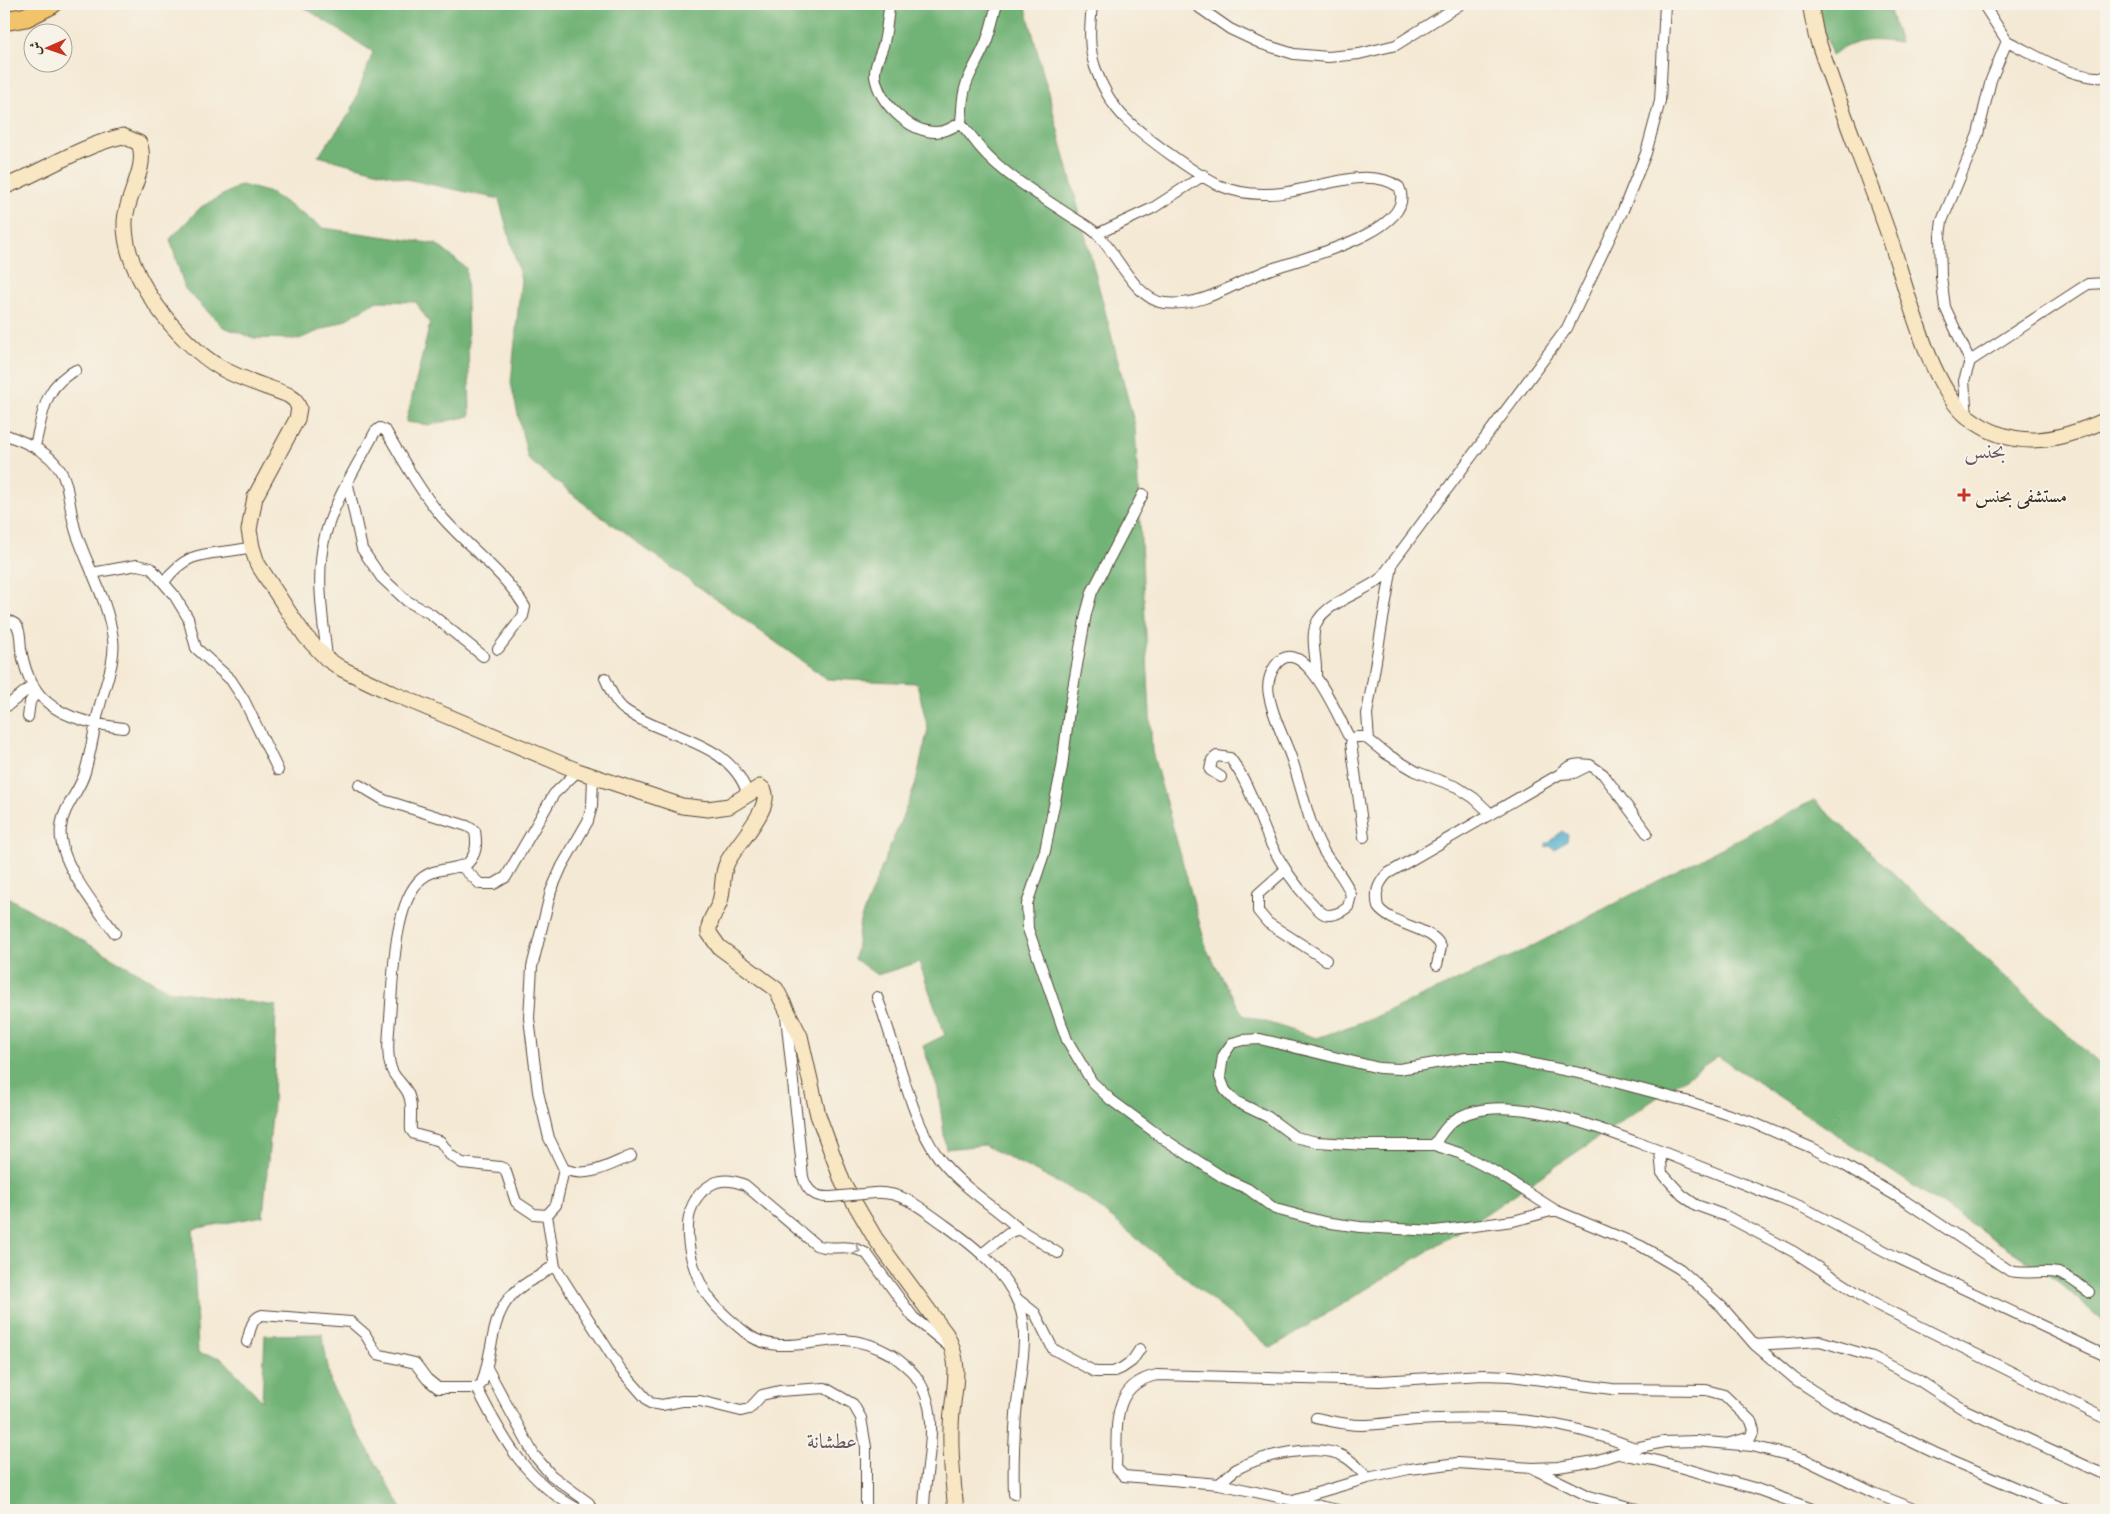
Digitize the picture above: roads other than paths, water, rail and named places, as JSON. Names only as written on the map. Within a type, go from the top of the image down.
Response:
[{"type":"highway","points":[[4,21],[26,17],[52,4]]},
{"type":"main road","points":[[1810,4],[1818,43],[1887,230],[1918,328],[1940,380],[1951,399],[1967,416],[1994,432],[2022,441],[2050,440],[2066,436],[2106,420]]},
{"type":"main road","points":[[4,187],[74,152],[106,141],[123,136],[139,144],[142,150],[141,162],[127,205],[126,235],[135,263],[148,291],[176,331],[202,355],[234,375],[288,395],[295,400],[298,408],[293,429],[255,497],[249,530],[257,563],[306,638],[327,659],[342,669],[392,693],[578,772],[682,806],[708,810],[729,806],[755,789],[760,787],[764,790],[766,793],[762,810],[727,861],[723,874],[721,897],[710,919],[709,933],[719,947],[752,973],[772,984],[800,1036],[818,1115],[843,1183],[872,1233],[946,1334],[955,1351],[956,1387],[950,1430],[956,1510]]},
{"type":"street","points":[[890,4],[883,45],[876,62],[875,75],[884,99],[901,117],[917,129],[938,132],[961,122]]},
{"type":"street","points":[[997,4],[984,48],[966,81],[963,92],[961,122],[985,155],[1019,181],[1097,234],[1121,267],[1148,296],[1162,303],[1185,303],[1216,296],[1270,269],[1338,248],[1366,235],[1400,208],[1402,201],[1398,187],[1369,176],[1304,190],[1265,194],[1235,191],[1217,184],[1154,141],[1126,119],[1117,109],[1104,87],[1092,55],[1089,36],[1092,4]]},
{"type":"street","points":[[1194,4],[1230,29],[1262,44],[1294,54],[1328,57],[1359,54],[1396,45],[1461,4]]},
{"type":"street","points":[[1316,675],[1314,631],[1322,613],[1373,585],[1392,565],[1405,544],[1567,328],[1624,210],[1646,153],[1660,101],[1665,4]]},
{"type":"street","points":[[1983,4],[2007,41],[2062,67],[2084,75],[2106,77]]},
{"type":"street","points":[[1967,416],[1964,382],[1970,361],[1945,307],[1941,276],[1940,236],[1942,221],[1978,134],[1990,80],[2007,41]]},
{"type":"street","points":[[1097,234],[1153,208],[1204,175]]},
{"type":"street","points":[[1970,361],[2088,284],[2106,282]]},
{"type":"street","points":[[35,446],[50,392],[62,379],[76,370]]},
{"type":"street","points":[[327,659],[321,595],[322,555],[328,524],[375,432],[380,428],[384,428],[419,486],[435,508],[504,578],[525,607],[523,616],[498,649]]},
{"type":"street","points":[[4,434],[35,446],[50,456],[59,468],[66,483],[76,531],[104,600],[114,641],[113,659],[96,724],[94,742],[84,774],[60,827],[65,854],[79,882],[116,932]]},
{"type":"street","points":[[348,485],[362,550],[380,577],[407,600],[431,614],[483,656]]},
{"type":"street","points":[[1143,494],[1092,592],[1086,614],[1069,711],[1062,767],[1045,851],[1027,904],[1028,929],[1067,1040],[1092,1082],[1111,1100],[1164,1139],[1224,1178],[1248,1189],[1275,1209],[1342,1225],[1435,1231],[1513,1221],[1555,1210]]},
{"type":"street","points":[[164,582],[178,567],[195,555],[235,552],[252,547]]},
{"type":"street","points":[[1370,740],[1367,714],[1392,565]]},
{"type":"street","points":[[92,573],[144,566],[151,568],[164,582],[188,618],[196,648],[231,680],[244,700],[278,770]]},
{"type":"street","points":[[7,623],[18,629],[22,657],[35,688],[60,711],[96,724],[123,728]]},
{"type":"street","points":[[1221,777],[1210,770],[1212,760],[1217,756],[1230,758],[1240,771],[1271,843],[1285,870],[1306,897],[1323,914],[1337,913],[1350,904],[1350,889],[1323,851],[1317,837],[1269,696],[1269,678],[1276,665],[1282,660],[1292,658],[1301,660],[1316,675],[1352,738],[1364,837]]},
{"type":"street","points":[[605,678],[612,694],[624,710],[727,760],[744,781],[748,795]]},
{"type":"street","points":[[7,706],[35,688]]},
{"type":"street","points":[[28,716],[35,688]]},
{"type":"street","points":[[1352,738],[1365,737],[1395,760],[1417,772],[1457,787],[1474,798],[1490,814]]},
{"type":"street","points":[[1436,965],[1440,951],[1439,942],[1382,913],[1378,907],[1376,889],[1387,874],[1560,774],[1574,774],[1590,765],[1603,774],[1647,833]]},
{"type":"street","points":[[461,866],[480,884],[494,884],[506,877],[554,794],[578,772]]},
{"type":"street","points":[[360,785],[384,800],[467,826],[475,831],[476,849],[470,860],[461,866],[432,872],[421,879],[406,902],[394,964],[388,1049],[391,1068],[398,1082],[409,1095],[411,1130],[414,1134],[440,1141],[450,1155],[462,1163],[505,1169],[516,1202],[534,1214],[547,1214],[556,1205],[564,1169],[550,1138],[538,1092],[529,1018],[532,967],[551,891],[562,866],[588,821],[592,806],[593,777]]},
{"type":"street","points":[[1285,870],[1258,894],[1258,911],[1268,923],[1326,960]]},
{"type":"street","points":[[877,997],[923,1131],[938,1156],[959,1182],[993,1205],[1019,1229],[1058,1253]]},
{"type":"street","points":[[784,1005],[805,1185],[813,1194],[831,1197],[892,1193],[908,1199],[982,1254],[1000,1273],[1016,1298],[1023,1325],[1016,1414],[1014,1494]]},
{"type":"street","points":[[2067,1510],[1935,1453],[1835,1405],[1795,1380],[1755,1345],[1722,1307],[1680,1269],[1641,1246],[1555,1210],[1476,1161],[1447,1148],[1434,1145],[1366,1145],[1317,1142],[1295,1137],[1276,1122],[1235,1101],[1224,1090],[1220,1077],[1223,1056],[1232,1043],[1260,1039],[1379,1068],[1399,1069],[1466,1058],[1502,1058],[1584,1074],[1690,1102],[1754,1123],[1836,1160],[1905,1201],[2010,1271],[2024,1274],[2060,1273],[2089,1292]]},
{"type":"street","points":[[1434,1145],[1451,1122],[1467,1113],[1483,1110],[1521,1109],[1603,1130],[1802,1207],[1896,1257],[2104,1355]]},
{"type":"street","points":[[1660,1152],[1662,1173],[1682,1195],[1696,1205],[1726,1216],[1794,1252],[1871,1302],[2106,1419]]},
{"type":"street","points":[[564,1169],[576,1174],[586,1173],[631,1156]]},
{"type":"street","points":[[924,1510],[926,1470],[932,1422],[931,1409],[928,1397],[913,1373],[885,1351],[863,1343],[845,1340],[770,1344],[747,1334],[705,1292],[693,1259],[688,1227],[689,1211],[699,1193],[714,1182],[736,1182],[745,1186],[819,1246],[852,1247],[867,1254],[913,1317],[932,1335],[955,1351]]},
{"type":"street","points":[[547,1214],[555,1266],[621,1370],[650,1403],[662,1405],[682,1400],[700,1401],[741,1411],[748,1409],[762,1395],[779,1391],[825,1388],[853,1404],[861,1418],[866,1447],[866,1510]]},
{"type":"street","points":[[982,1254],[1008,1233],[1019,1229]]},
{"type":"street","points":[[248,1342],[253,1323],[258,1316],[262,1315],[351,1322],[365,1334],[377,1354],[415,1363],[427,1379],[438,1388],[477,1388],[482,1383],[487,1368],[499,1311],[508,1296],[522,1284],[542,1274],[550,1267],[555,1266]]},
{"type":"street","points":[[1016,1298],[1035,1313],[1053,1348],[1095,1372],[1113,1372],[1122,1368],[1132,1361],[1140,1348]]},
{"type":"street","points":[[1755,1345],[1820,1340],[1873,1357],[1920,1381],[1964,1408],[2101,1473]]},
{"type":"street","points":[[487,1368],[534,1455],[551,1475],[589,1503],[591,1510]]},
{"type":"street","points":[[1335,1509],[1219,1484],[1132,1477],[1118,1473],[1116,1468],[1121,1400],[1138,1381],[1157,1375],[1379,1381],[1467,1375],[1511,1376],[1612,1389],[1706,1390],[1724,1396],[1751,1421],[1754,1430],[1751,1437],[1730,1443]]},
{"type":"street","points":[[477,1388],[502,1436],[522,1465],[550,1490],[580,1510]]},
{"type":"street","points":[[1316,1418],[1360,1425],[1418,1420],[1513,1418],[1573,1427],[1600,1434],[1635,1448]]},
{"type":"street","points":[[1295,1499],[1409,1468],[1458,1463],[1533,1468],[1595,1461],[1635,1448],[1664,1442],[1730,1443],[1781,1452],[1804,1459],[1874,1493],[1917,1510]]},
{"type":"street","points":[[1219,1484],[1235,1470],[1247,1464],[1280,1454],[1307,1452],[1339,1454],[1368,1478]]},
{"type":"street","points":[[1618,1454],[1654,1460],[1754,1488],[1815,1510]]},
{"type":"street","points":[[1533,1468],[1589,1496],[1640,1510]]},
{"type":"street","points":[[1317,1510],[1335,1509]]},
{"type":"water","points":[[1562,831],[1568,835],[1567,840],[1555,850],[1550,846],[1546,847],[1546,843],[1549,843]]},
{"type":"place","name":"مستشفى بحنس","points":[[1964,495]]},
{"type":"district","name":"بحنس","points":[[1985,451]]},
{"type":"district","name":"عطشانة","points":[[832,1441]]}]
